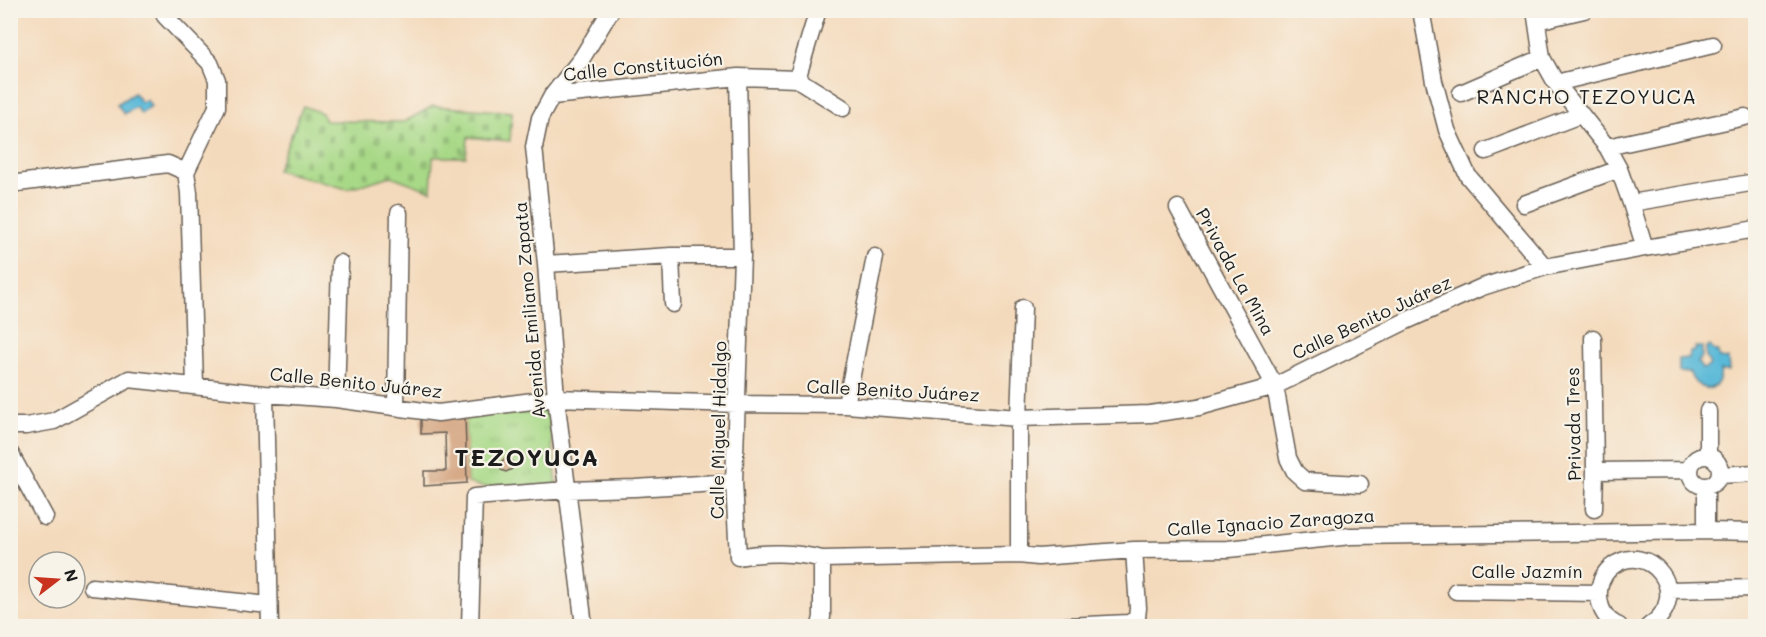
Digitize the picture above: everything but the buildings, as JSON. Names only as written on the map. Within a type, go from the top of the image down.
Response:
[{"type":"street","name":"Avenida Emiliano Zapata","points":[[584,627],[556,398],[534,147],[540,118],[552,96],[582,58],[611,10]]},
{"type":"street","points":[[818,10],[797,79],[843,108]]},
{"type":"street","points":[[1421,10],[1434,81],[1447,130],[1468,176],[1545,267]]},
{"type":"street","points":[[1584,10],[1536,16],[1542,58],[1580,115],[1607,147],[1619,169],[1645,248]]},
{"type":"street","points":[[165,16],[210,63],[217,81],[217,107],[186,172],[189,193],[195,385]]},
{"type":"street","points":[[1557,83],[1713,45]]},
{"type":"street","points":[[1461,93],[1542,58]]},
{"type":"street","name":"Calle Constitución","points":[[552,96],[738,77],[797,79]]},
{"type":"street","name":"Calle Miguel Hidalgo","points":[[738,77],[742,256],[734,482],[738,557],[753,554],[809,555],[822,559]]},
{"type":"street","points":[[1486,151],[1580,115]]},
{"type":"street","points":[[1607,147],[1744,117]]},
{"type":"street","points":[[10,184],[168,164],[186,172]]},
{"type":"street","points":[[1524,204],[1619,169]]},
{"type":"street","points":[[1631,202],[1755,182]]},
{"type":"street","name":"Privada La Mina","points":[[1178,208],[1275,386],[1288,458],[1295,472],[1305,481],[1360,484]]},
{"type":"street","points":[[396,407],[399,213]]},
{"type":"street","name":"Calle Benito Juárez","points":[[10,426],[26,426],[54,421],[129,379],[265,394],[336,399],[438,413],[556,398],[846,405],[1018,418],[1150,414],[1199,407],[1275,386],[1406,321],[1482,287],[1545,267],[1755,229]]},
{"type":"street","points":[[671,256],[673,304]]},
{"type":"street","points":[[546,264],[671,256],[742,256]]},
{"type":"street","points":[[846,405],[875,257]]},
{"type":"street","points":[[336,399],[340,262]]},
{"type":"street","points":[[1019,555],[1018,418],[1023,308]]},
{"type":"street","name":"Privada Tres","points":[[1593,338],[1594,509]]},
{"type":"street","points":[[265,394],[270,627]]},
{"type":"street","points":[[1707,456],[1708,411]]},
{"type":"street","points":[[10,453],[45,517]]},
{"type":"street","points":[[1707,456],[1719,465],[1720,475],[1715,483],[1701,486],[1692,480],[1691,465],[1698,458],[1707,456]]},
{"type":"street","points":[[1595,471],[1690,470]]},
{"type":"street","points":[[1720,475],[1755,473]]},
{"type":"street","points":[[470,627],[474,497],[734,482]]},
{"type":"street","points":[[1706,486],[1706,531]]},
{"type":"street","name":"Calle Ignacio Zaragoza","points":[[822,559],[1019,555],[1038,557],[1134,550],[1228,549],[1351,536],[1755,532]]},
{"type":"street","points":[[1066,627],[1129,624],[1137,618],[1134,550]]},
{"type":"street","points":[[820,627],[822,559]]},
{"type":"street","points":[[1619,627],[1605,616],[1600,605],[1598,593],[1601,581],[1607,571],[1617,563],[1628,559],[1639,559],[1659,570],[1666,579],[1669,590],[1669,602],[1665,612],[1649,627]]},
{"type":"street","points":[[92,587],[268,605]]},
{"type":"street","points":[[1669,590],[1755,588]]},
{"type":"street","name":"Calle Jazmín","points":[[1456,591],[1598,593]]},
{"type":"green space","points":[[303,106],[322,113],[325,121],[404,122],[433,106],[512,112],[510,141],[468,137],[466,157],[433,157],[431,191],[391,176],[347,189],[277,170]]},
{"type":"green space","points":[[548,410],[557,485],[484,487],[467,483],[465,416]]},
{"type":"water","points":[[134,93],[141,102],[147,100],[151,106],[141,114],[136,107],[124,114],[117,104]]},
{"type":"water","points":[[1710,346],[1718,352],[1719,358],[1728,359],[1729,371],[1721,371],[1718,382],[1706,388],[1694,381],[1690,373],[1679,372],[1679,359],[1689,358],[1690,352],[1696,350],[1695,347],[1702,347],[1702,357],[1698,362],[1702,369],[1708,367],[1710,364],[1706,358],[1706,347]]},
{"type":"district","name":"RANCHO TEZOYUCA","points":[[1587,97]]},
{"type":"district","name":"TEZOYUCA","points":[[527,458]]}]
